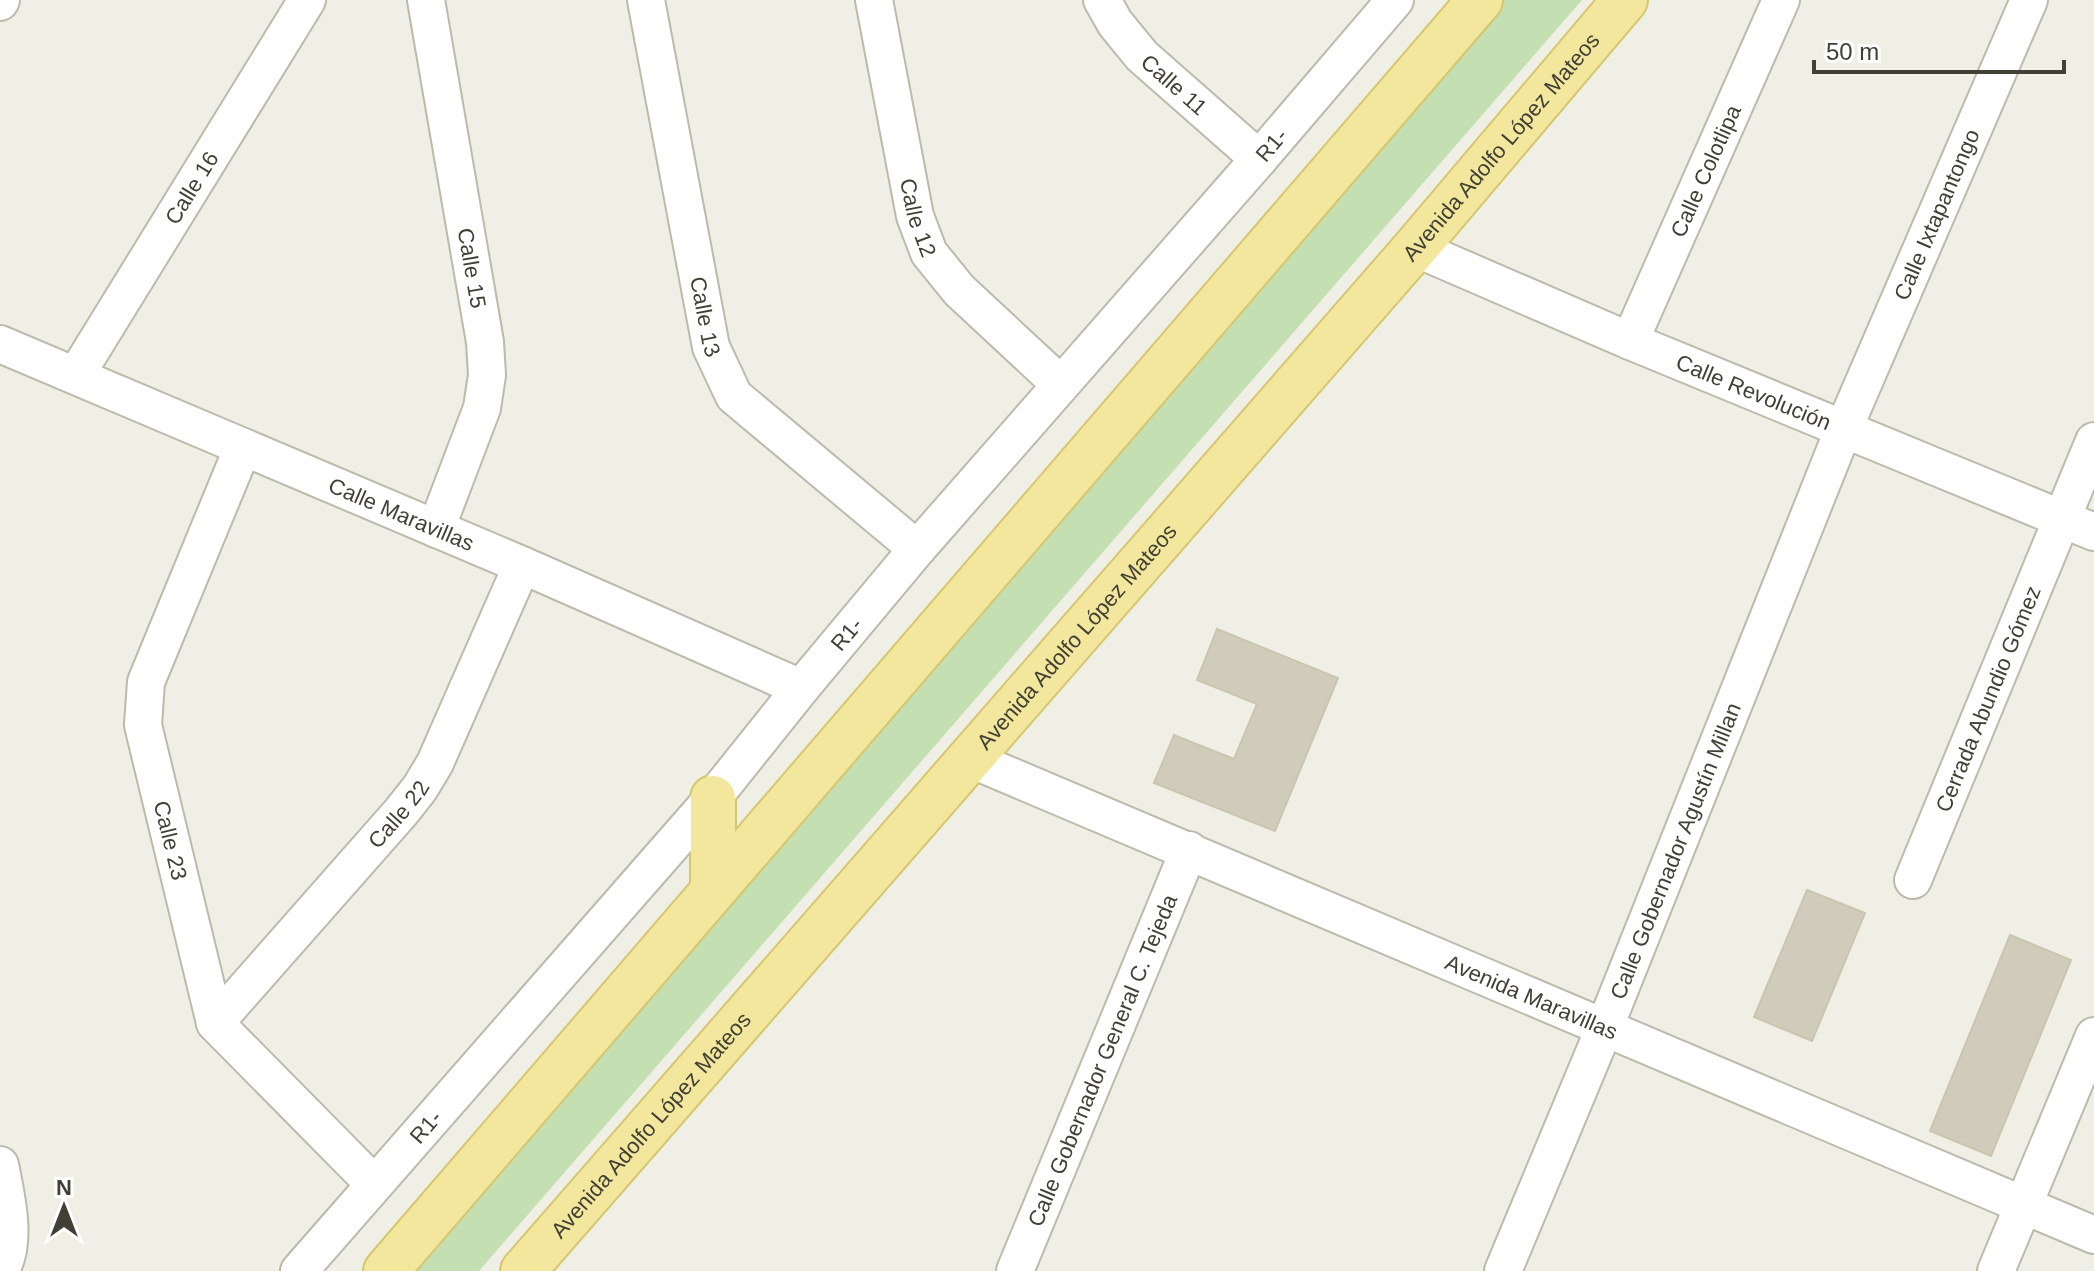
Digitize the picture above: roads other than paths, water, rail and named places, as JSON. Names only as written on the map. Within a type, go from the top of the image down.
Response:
[{"type":"main road","points":[[386,1271],[1480,0]]},
{"type":"main road","name":"Avenida Adolfo López Mateos","points":[[523,1271],[1415,248],[1625,0]]},
{"type":"main road","points":[[713,798],[713,890]]},
{"type":"street","name":"Calle 16","points":[[76,375],[307,0]]},
{"type":"street","name":"Calle 15","points":[[426,0],[485,342],[487,375],[482,408],[436,529]]},
{"type":"street","name":"Calle 13","points":[[646,0],[711,347],[734,396],[917,549]]},
{"type":"street","name":"Calle 12","points":[[874,0],[915,216],[929,253],[959,290],[1060,384]]},
{"type":"street","name":"Calle 11","points":[[1102,0],[1115,23],[1142,56],[1259,159]]},
{"type":"street","name":"R1-","points":[[299,1271],[713,798],[917,549],[1395,0]]},
{"type":"street","name":"Calle Colotlipa","points":[[1630,341],[1781,0]]},
{"type":"street","name":"Calle Ixtapantongo","points":[[1844,428],[2029,0]]},
{"type":"street","name":"Calle Revolución","points":[[1415,248],[1630,341],[2078,525]]},
{"type":"street","name":"Calle Maravillas","points":[[0,344],[522,565],[801,688]]},
{"type":"street","name":"Calle Gobernador Agustín Millan","points":[[1503,1271],[1604,1029],[1844,428]]},
{"type":"street","name":"Cerrada Abundio Gómez","points":[[1913,880],[2078,525],[2094,441]]},
{"type":"street","name":"Calle 23","points":[[215,1023],[143,725],[146,682],[243,447]]},
{"type":"street","name":"Calle 22","points":[[215,1023],[420,788],[435,763],[522,565]]},
{"type":"street","name":"Avenida Maravillas","points":[[968,758],[2094,1235]]},
{"type":"street","name":"Calle Gobernador General C. Tejeda","points":[[1015,1271],[1189,850]]},
{"type":"street","points":[[215,1023],[374,1184]]},
{"type":"street","points":[[1996,1271],[2094,1036]]},
{"type":"street","points":[[0,1165],[10,1228],[5,1263],[0,1271]]}]
